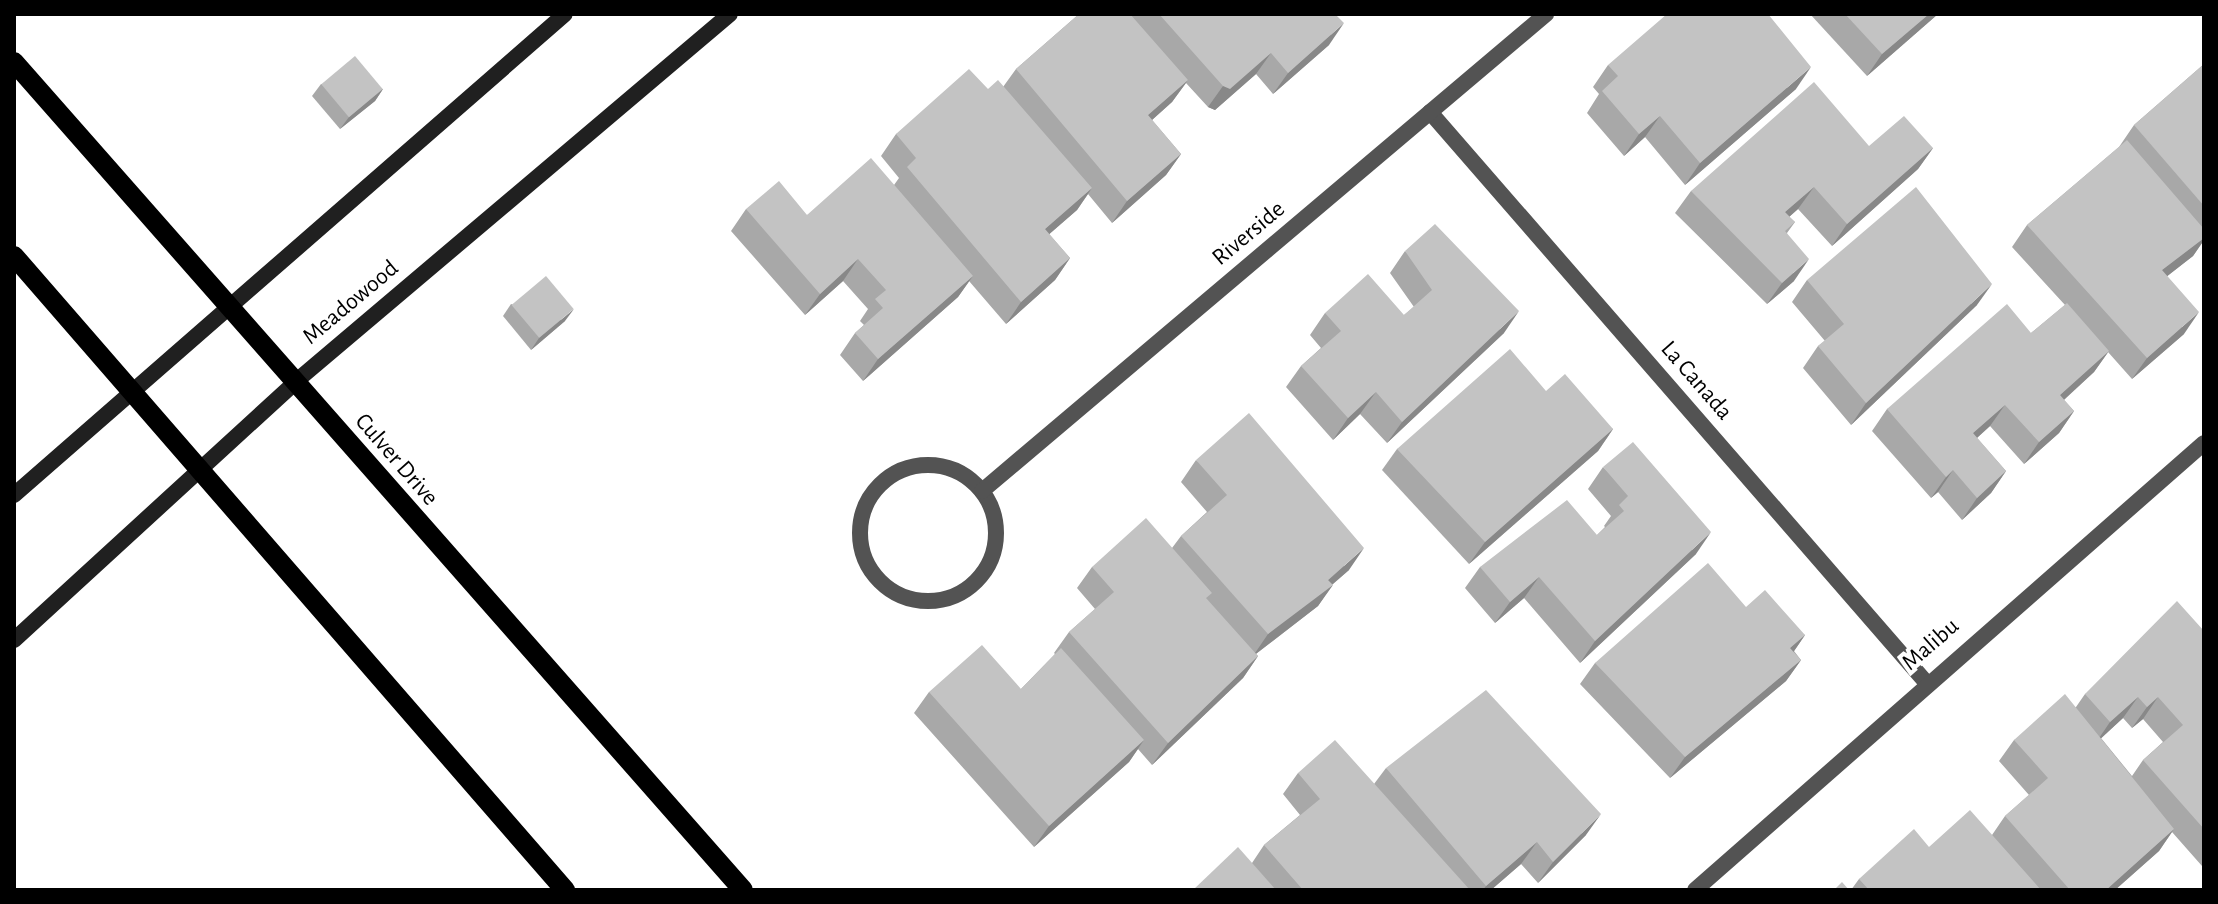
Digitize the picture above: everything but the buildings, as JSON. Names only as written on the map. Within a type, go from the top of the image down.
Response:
[{"type":"main road","points":[[14,495],[230,310],[565,14]]},
{"type":"main road","name":"Meadowood","points":[[14,640],[204,471],[294,383],[730,14]]},
{"type":"main road","name":"Culver Drive","points":[[14,62],[743,890]]},
{"type":"main road","points":[[14,256],[565,890]]},
{"type":"street","name":"Riverside","points":[[982,491],[1546,14]]},
{"type":"street","name":"La Canada","points":[[1430,112],[1925,681]]},
{"type":"street","name":"Malibu","points":[[1695,890],[1925,681],[2204,443]]},
{"type":"street","points":[[933,464],[982,491],[995,517],[995,546],[985,573],[964,593],[937,602],[908,600],[883,586],[865,563],[864,507],[880,483],[905,468],[933,464]]}]
